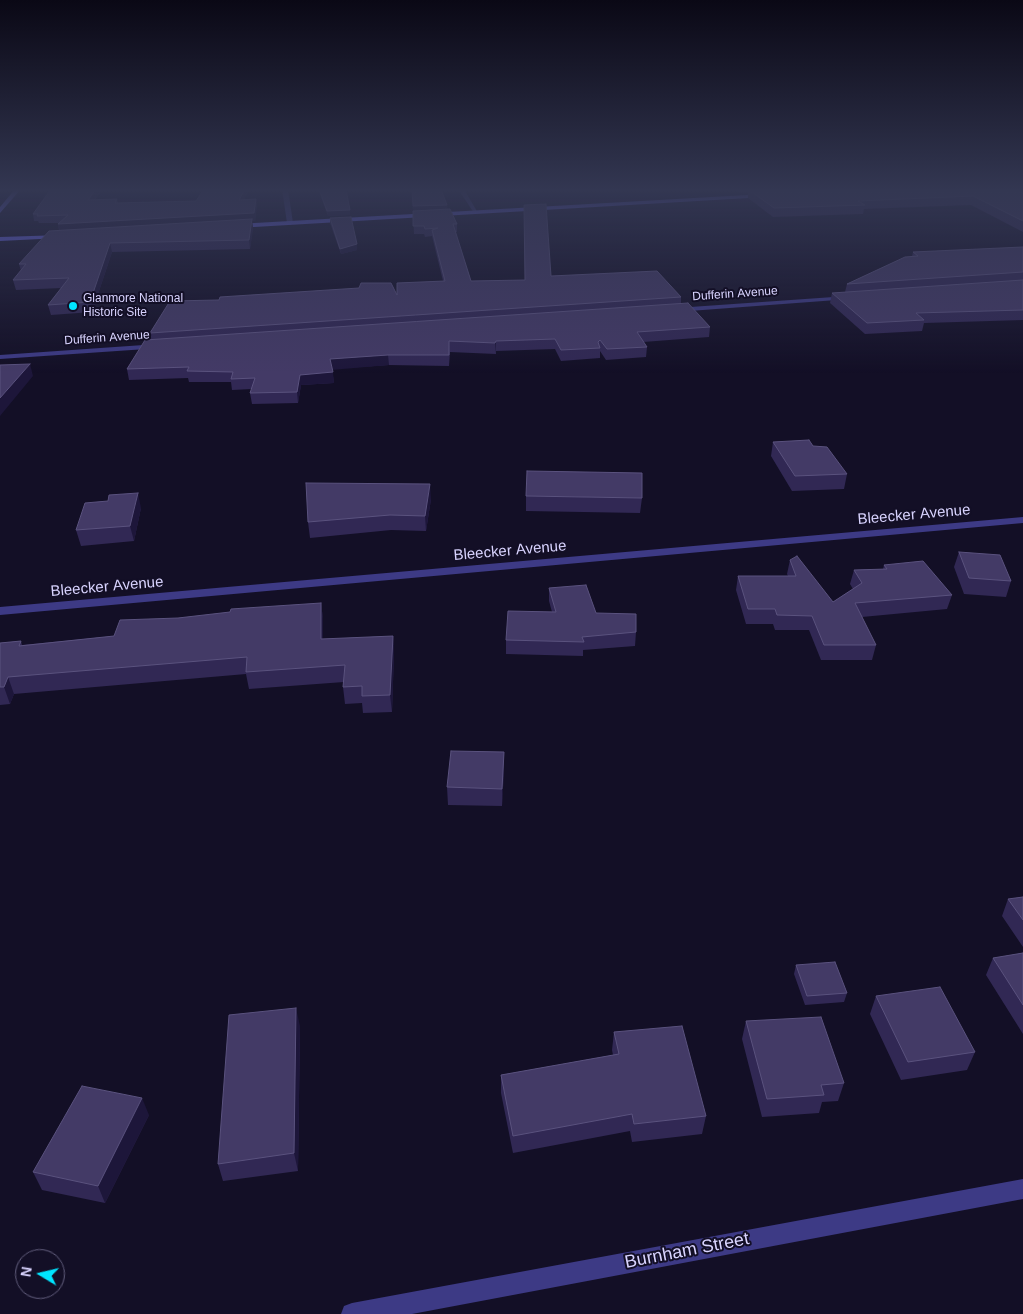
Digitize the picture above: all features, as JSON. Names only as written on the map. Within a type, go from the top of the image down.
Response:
[{"type":"street","name":"Dufferin Avenue","points":[[666,310],[854,297]]},
{"type":"street","name":"Dufferin Avenue","points":[[0,357],[169,345]]},
{"type":"street","name":"Bleecker Avenue","points":[[0,611],[1023,520]]},
{"type":"street","name":"Burnham Street","points":[[352,1314],[1023,1189]]},
{"type":"building","points":[[31,250],[108,250],[90,302],[48,305],[69,278],[13,280],[26,264],[19,264]]},
{"type":"building","points":[[437,250],[461,250],[471,281],[525,280],[525,250],[549,250],[551,276],[657,271],[681,297],[150,333],[170,301],[219,300],[220,297],[359,288],[361,283],[391,283],[397,295],[397,283],[445,281]]},
{"type":"building","points":[[1023,250],[1023,272],[847,284],[905,257],[918,256],[913,252]]},
{"type":"building","points":[[1023,280],[1023,310],[916,313],[924,320],[867,323],[832,293]]},
{"type":"building","points":[[688,303],[710,327],[637,332],[647,347],[607,349],[600,340],[598,342],[600,348],[561,350],[555,339],[496,341],[495,343],[449,341],[449,355],[388,355],[330,359],[333,372],[300,375],[297,392],[250,393],[255,378],[231,379],[233,372],[187,371],[189,367],[127,369],[145,340]]},
{"type":"building","points":[[30,364],[0,398],[0,365]]},
{"type":"building","points":[[809,440],[813,446],[827,447],[847,474],[795,476],[773,442]]},
{"type":"building","points":[[527,471],[642,473],[642,498],[526,496]]},
{"type":"building","points":[[306,483],[430,484],[425,516],[390,515],[308,522]]},
{"type":"building","points":[[138,493],[130,526],[76,530],[85,503],[108,501],[109,495]]},
{"type":"building","points":[[959,552],[1000,555],[1011,581],[969,578]]},
{"type":"building","points":[[797,556],[833,602],[862,583],[854,570],[887,569],[884,565],[923,561],[952,595],[855,603],[876,645],[824,645],[812,616],[777,615],[775,609],[748,609],[738,576],[796,576],[790,560]]},
{"type":"building","points":[[586,585],[596,613],[636,614],[636,632],[582,637],[584,642],[506,640],[508,611],[556,612],[549,588]]},
{"type":"building","points":[[321,603],[321,639],[393,636],[390,695],[362,696],[362,686],[343,687],[345,665],[246,672],[247,657],[8,677],[4,687],[0,687],[0,643],[21,641],[19,646],[114,636],[120,620],[178,618],[230,612],[231,609]]},
{"type":"building","points":[[451,751],[504,752],[502,789],[447,787]]},
{"type":"building","points":[[1023,897],[1023,920],[1008,899]]},
{"type":"building","points":[[1023,953],[1023,1005],[993,958]]},
{"type":"building","points":[[835,962],[847,993],[807,996],[796,965]]},
{"type":"building","points":[[940,987],[975,1052],[908,1062],[876,996]]},
{"type":"building","points":[[296,1008],[294,1153],[218,1164],[229,1015]]},
{"type":"building","points":[[821,1017],[844,1083],[821,1085],[824,1095],[767,1099],[746,1021]]},
{"type":"building","points":[[682,1026],[706,1116],[634,1124],[632,1114],[513,1136],[501,1075],[619,1054],[614,1032]]},
{"type":"building","points":[[82,1086],[142,1098],[98,1186],[33,1172]]},
{"type":"place","name":"Glanmore National Historic Site","points":[[73,306]]}]
